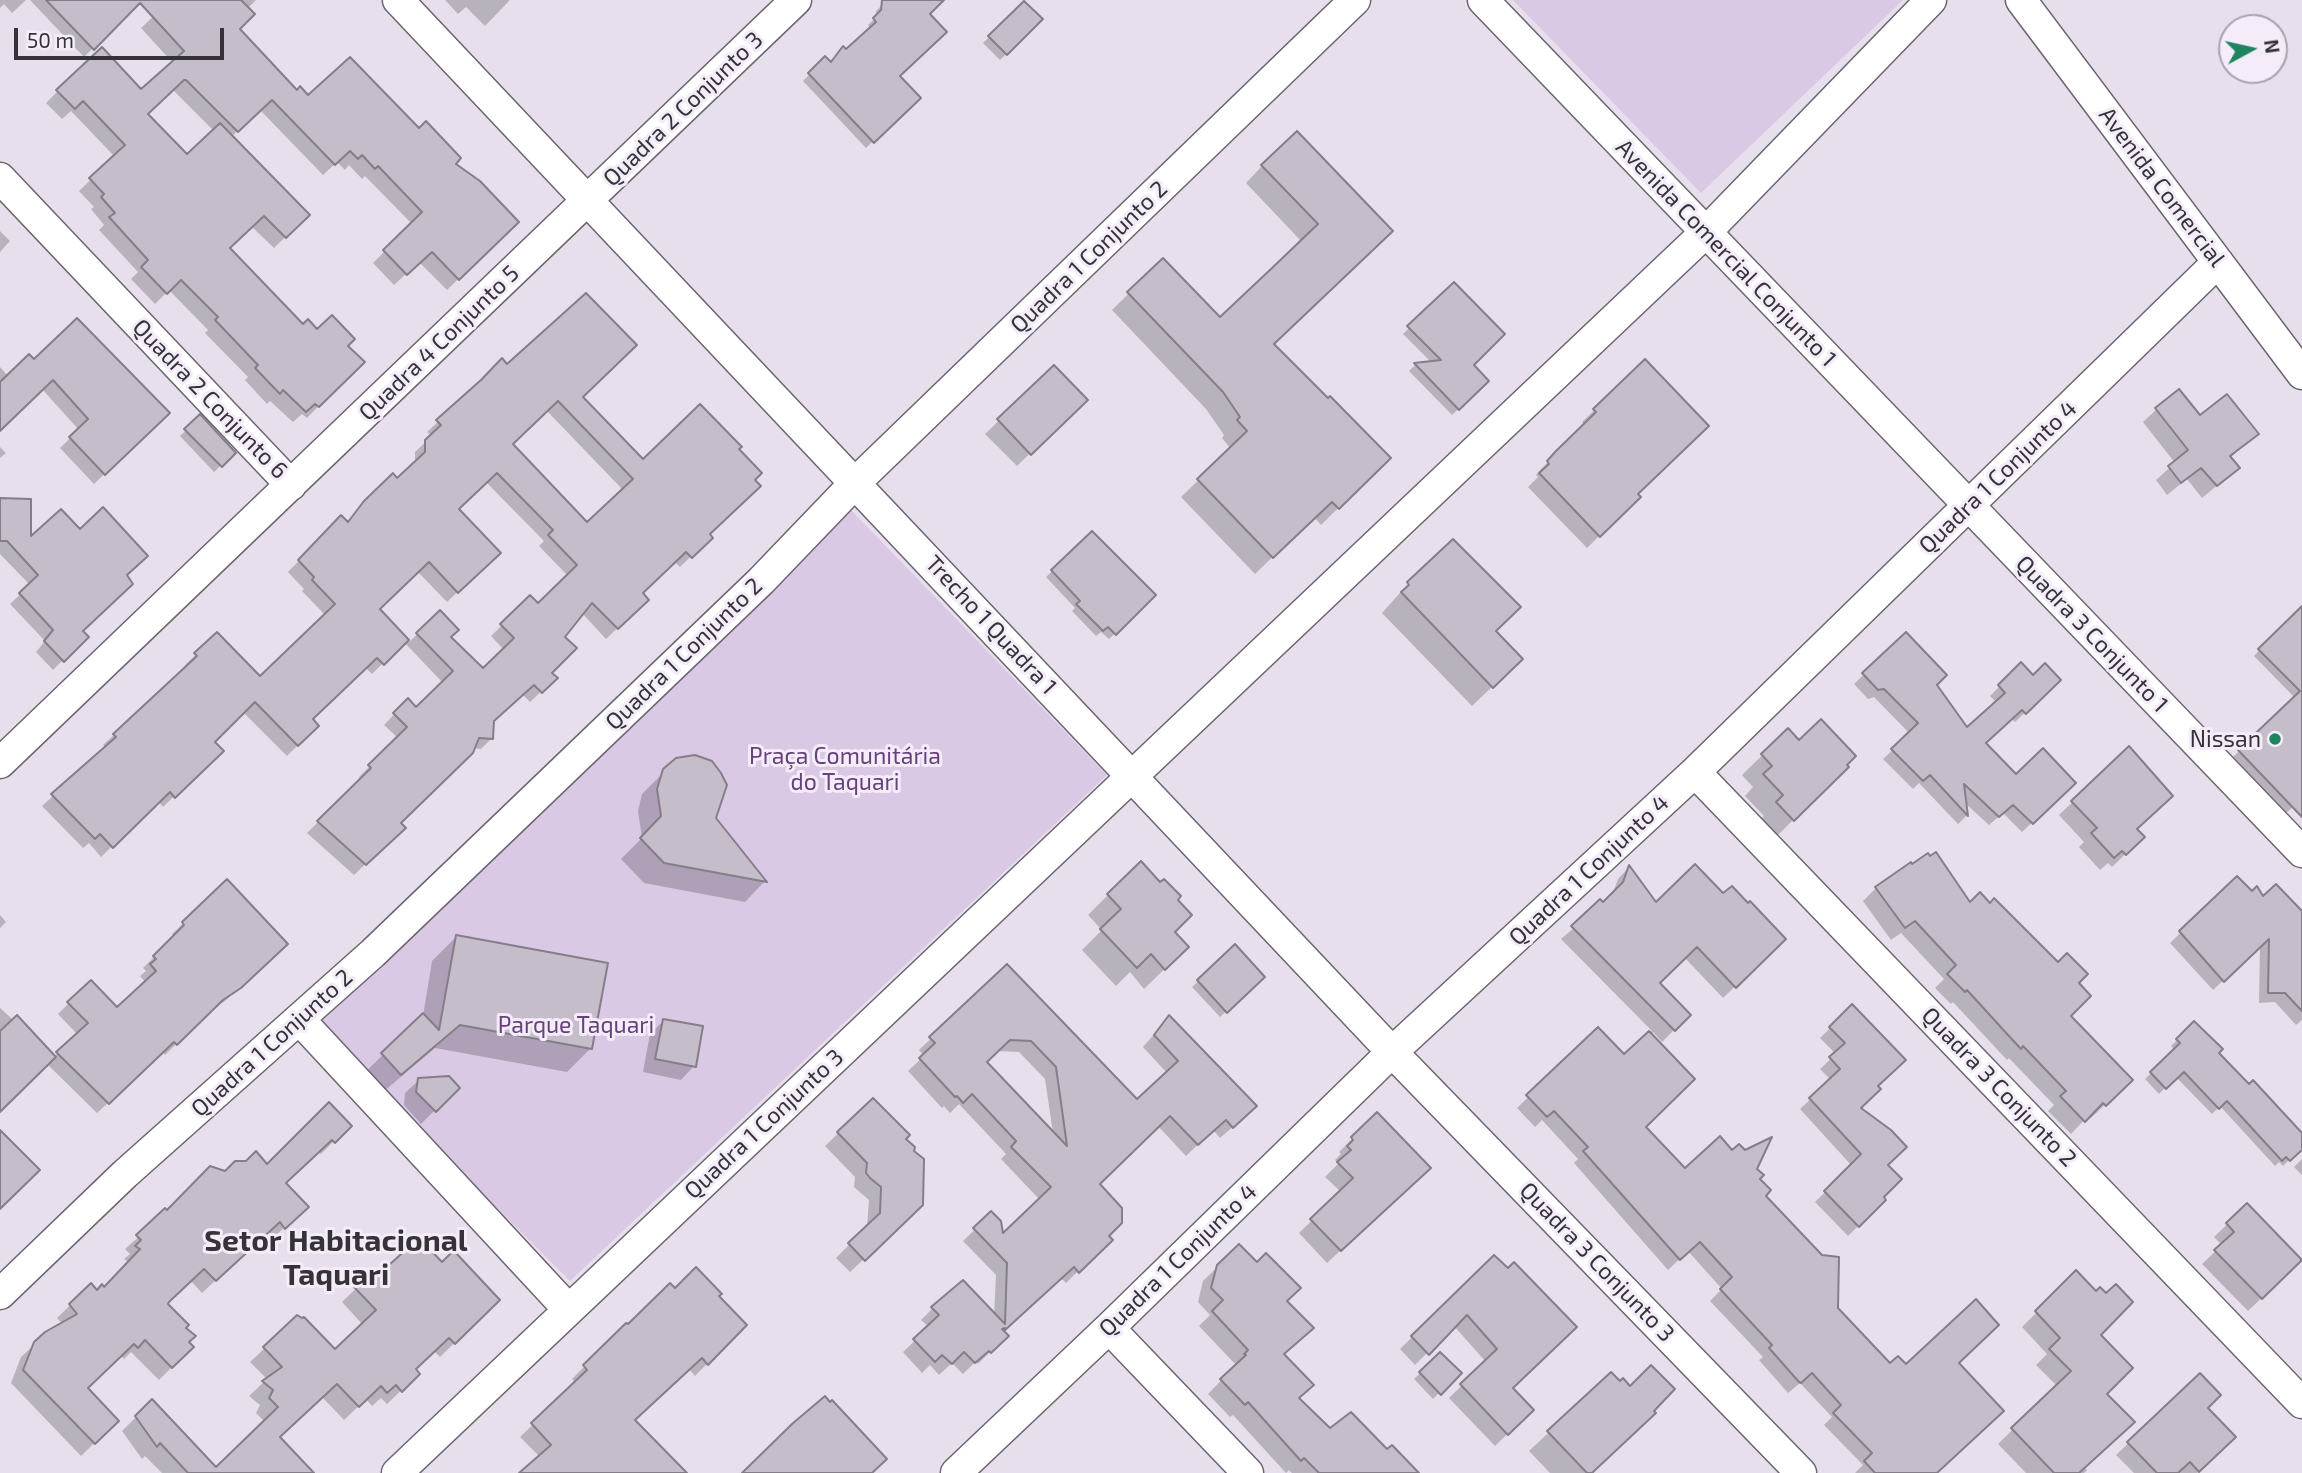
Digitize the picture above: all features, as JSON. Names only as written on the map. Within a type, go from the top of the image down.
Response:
[{"type":"street","name":"Quadra 2 Conjunto 3","points":[[398,0],[587,201],[796,0]]},
{"type":"street","name":"Quadra 1 Conjunto 2","points":[[0,1294],[125,1174],[373,953],[751,591],[856,482],[1355,0]]},
{"type":"street","name":"Avenida Comercial Conjunto 1","points":[[1483,0],[1969,506]]},
{"type":"street","name":"Quadra 1 Conjunto 3","points":[[397,1473],[1706,232],[1931,0]]},
{"type":"street","name":"Avenida Comercial","points":[[2021,0],[2302,374]]},
{"type":"street","name":"Quadra 2 Conjunto 6","points":[[0,178],[291,485],[2,758]]},
{"type":"street","name":"Trecho 1 Quadra 1","points":[[587,201],[856,482],[1392,1052]]},
{"type":"street","name":"Quadra 4 Conjunto 5","points":[[291,485],[587,201]]},
{"type":"street","name":"Quadra 1 Conjunto 4","points":[[956,1473],[1392,1052],[1695,772],[2218,262]]},
{"type":"street","name":"Quadra 3 Conjunto 1","points":[[1969,506],[2302,852]]},
{"type":"street","name":"Quadra 3 Conjunto 2","points":[[1695,772],[2302,1403]]},
{"type":"street","points":[[299,1019],[568,1309]]},
{"type":"street","name":"Quadra 3 Conjunto 3","points":[[1392,1052],[1801,1473]]},
{"type":"street","points":[[1109,1328],[1248,1473]]},
{"type":"green space","points":[[1513,0],[1903,0],[1701,193]]},
{"type":"green space","name":"Praça Comunitária do Taquari","points":[[850,509],[1107,775],[570,1281],[314,1025]]},
{"type":"building","points":[[46,0],[241,0],[255,14],[240,29],[297,90],[300,86],[308,95],[350,57],[419,128],[426,121],[461,158],[456,164],[480,181],[519,222],[459,280],[432,252],[407,275],[383,250],[422,212],[378,166],[375,169],[362,155],[358,159],[350,151],[335,165],[272,100],[238,132],[184,80],[148,114],[187,154],[220,123],[310,215],[286,238],[264,216],[230,248],[303,324],[308,319],[317,329],[332,315],[355,339],[348,346],[365,362],[319,407],[315,404],[306,412],[283,390],[280,394],[255,368],[258,365],[215,320],[218,317],[181,280],[167,294],[141,267],[148,260],[109,217],[115,213],[101,197],[104,194],[89,178],[125,145],[83,101],[75,109],[56,90],[102,47],[141,89],[184,51],[140,3],[94,50]]},
{"type":"building","points":[[882,0],[944,0],[930,14],[947,32],[900,76],[921,98],[874,143],[808,73],[825,56],[831,62],[843,46],[846,49],[876,22],[873,18],[881,10]]},
{"type":"building","points":[[1024,1],[1043,19],[1007,55],[988,36]]},
{"type":"building","points":[[1297,131],[1393,231],[1274,344],[1391,458],[1339,509],[1332,502],[1273,558],[1197,479],[1247,431],[1237,420],[1240,417],[1223,392],[1127,292],[1163,258],[1220,317],[1272,268],[1318,224],[1261,165]]},
{"type":"building","points":[[1454,282],[1505,334],[1474,365],[1489,381],[1459,410],[1414,363],[1441,360],[1407,326]]},
{"type":"building","points":[[586,293],[637,345],[583,397],[643,459],[700,404],[742,447],[739,449],[762,473],[755,480],[761,486],[710,534],[713,538],[692,558],[686,552],[643,593],[649,600],[618,629],[592,603],[565,637],[577,648],[552,673],[558,678],[542,693],[534,685],[494,721],[493,739],[479,738],[473,753],[401,823],[406,828],[366,865],[317,821],[371,768],[368,765],[407,727],[393,713],[408,698],[416,707],[453,671],[416,633],[440,610],[459,630],[451,637],[483,668],[514,638],[500,624],[530,595],[538,603],[577,565],[548,535],[553,530],[497,473],[459,509],[501,553],[458,593],[429,562],[380,609],[409,640],[384,665],[377,658],[313,719],[319,726],[298,746],[255,702],[215,742],[224,751],[175,798],[170,792],[113,848],[100,834],[95,839],[51,794],[116,737],[113,734],[197,656],[194,653],[217,632],[260,676],[335,604],[312,580],[314,577],[298,560],[341,515],[348,522],[364,501],[393,473],[397,478],[425,452],[425,440],[441,425],[436,420],[502,358],[507,364]],"holes":[[[558,401],[633,479],[587,522],[513,444]]]},
{"type":"building","points":[[77,318],[170,413],[105,475],[69,437],[88,419],[53,380],[0,431],[0,382],[29,354],[34,359]]},
{"type":"building","points":[[1645,359],[1709,426],[1638,494],[1641,497],[1600,537],[1539,473],[1549,464],[1547,461],[1556,451],[1596,412],[1593,409]]},
{"type":"building","points":[[1054,365],[1088,400],[1031,455],[997,419]]},
{"type":"building","points":[[2179,389],[2200,415],[2227,394],[2259,434],[2230,456],[2240,468],[2217,486],[2201,468],[2181,483],[2168,466],[2188,450],[2155,408]]},
{"type":"building","points":[[200,414],[236,453],[222,467],[184,429]]},
{"type":"building","points":[[0,498],[31,499],[31,536],[61,509],[80,529],[103,507],[148,556],[127,575],[133,584],[83,631],[89,637],[64,662],[44,641],[53,630],[19,593],[38,575],[7,541],[0,541]]},
{"type":"building","points":[[1092,531],[1156,595],[1116,635],[1108,627],[1103,631],[1076,604],[1080,601],[1051,570]]},
{"type":"building","points":[[1453,539],[1521,607],[1496,631],[1523,659],[1493,688],[1401,592],[1409,585],[1407,582]]},
{"type":"building","name":"Nissan","points":[[2302,606],[2302,817],[2238,750],[2300,691],[2258,649]]},
{"type":"building","points":[[1906,632],[1947,675],[1937,685],[1967,727],[2005,693],[1998,685],[2021,662],[2033,675],[2045,663],[2061,680],[2026,714],[2022,710],[1986,743],[2016,774],[2043,748],[2076,783],[2033,824],[2013,805],[1999,817],[1964,784],[1968,816],[1930,775],[1923,781],[1891,749],[1918,723],[1884,689],[1878,690],[1862,673]]},
{"type":"building","points":[[1821,719],[1856,756],[1847,765],[1849,767],[1794,821],[1776,802],[1783,795],[1763,774],[1772,766],[1761,754],[1788,728],[1799,740]]},
{"type":"building","points":[[2129,746],[2173,796],[2137,829],[2145,837],[2126,855],[2122,851],[2114,858],[2091,833],[2097,828],[2071,801]]},
{"type":"building","points":[[695,755],[712,761],[721,773],[727,785],[716,818],[767,882],[664,863],[640,838],[661,816],[657,789],[663,769],[676,758]]},
{"type":"building","points":[[1936,852],[1970,902],[1980,892],[1990,903],[1994,898],[2058,962],[2067,953],[2088,974],[2079,983],[2091,996],[2071,1016],[2133,1080],[2106,1106],[2103,1103],[2085,1122],[2060,1096],[2066,1091],[2023,1046],[2021,1049],[1967,990],[1965,992],[1947,974],[1956,965],[1915,921],[1905,928],[1875,887],[1911,862],[1912,864],[1928,853],[1930,856]]},
{"type":"building","points":[[1141,861],[1160,882],[1164,879],[1181,896],[1178,900],[1192,915],[1175,932],[1189,947],[1165,970],[1151,954],[1137,968],[1100,929],[1121,909],[1107,894]]},
{"type":"building","points":[[1695,864],[1723,893],[1732,886],[1786,939],[1736,988],[1697,947],[1660,983],[1691,1015],[1675,1031],[1571,926],[1600,899],[1603,902],[1623,882],[1629,865],[1656,902]]},
{"type":"building","points":[[2237,876],[2252,891],[2257,886],[2263,896],[2276,884],[2302,911],[2302,1011],[2285,993],[2268,993],[2269,939],[2224,982],[2179,931]]},
{"type":"building","points":[[227,879],[288,944],[241,988],[223,1000],[177,1045],[174,1042],[109,1104],[56,1052],[88,1023],[67,1002],[91,980],[117,1007],[156,971],[150,964],[156,959],[153,956],[184,925],[182,922]]},
{"type":"building","points":[[456,935],[608,963],[592,1049],[460,1025],[401,1075],[381,1053],[423,1013],[439,1030]]},
{"type":"building","points":[[1235,944],[1265,977],[1227,1013],[1197,980]]},
{"type":"building","points":[[1007,964],[1137,1099],[1178,1061],[1154,1035],[1169,1015],[1257,1106],[1233,1128],[1226,1120],[1198,1145],[1170,1116],[1100,1184],[1122,1208],[1122,1223],[1109,1236],[1113,1240],[1079,1273],[1074,1267],[1004,1331],[1009,1336],[991,1353],[989,1351],[975,1363],[964,1352],[952,1364],[942,1355],[935,1362],[913,1339],[939,1315],[931,1307],[963,1280],[1005,1324],[1007,1263],[973,1228],[991,1211],[1001,1221],[1003,1233],[1051,1187],[1011,1147],[1016,1141],[972,1094],[963,1103],[919,1058],[935,1043],[929,1037]],"holes":[[[1010,1040],[1031,1041],[1056,1067],[1067,1146],[987,1062]]]},
{"type":"building","points":[[1852,1004],[1906,1060],[1878,1086],[1881,1089],[1861,1108],[1891,1130],[1907,1147],[1888,1165],[1902,1179],[1859,1227],[1824,1191],[1861,1154],[1809,1098],[1840,1069],[1829,1057],[1845,1043],[1829,1027]]},
{"type":"building","points":[[17,1015],[56,1057],[0,1112],[0,1031]]},
{"type":"building","points":[[663,1019],[703,1026],[696,1067],[655,1059]]},
{"type":"building","points":[[2194,1021],[2223,1049],[2219,1053],[2249,1084],[2253,1080],[2302,1133],[2302,1150],[2290,1161],[2286,1157],[2282,1161],[2227,1101],[2219,1109],[2184,1072],[2166,1089],[2150,1072],[2180,1043],[2176,1039]]},
{"type":"building","points":[[1598,1027],[1624,1054],[1649,1031],[1695,1079],[1646,1127],[1685,1168],[1720,1136],[1732,1150],[1739,1144],[1745,1150],[1772,1137],[1757,1169],[1764,1175],[1760,1179],[1771,1190],[1766,1196],[1822,1255],[1839,1257],[1838,1308],[1890,1363],[1898,1356],[1906,1364],[1976,1299],[1999,1325],[1959,1363],[2004,1411],[1937,1473],[1875,1473],[1864,1461],[1872,1453],[1833,1413],[1841,1405],[1812,1373],[1799,1382],[1769,1348],[1772,1345],[1720,1289],[1732,1277],[1700,1242],[1680,1260],[1583,1151],[1588,1147],[1554,1111],[1547,1117],[1526,1095]]},
{"type":"building","points":[[449,1076],[460,1088],[436,1112],[416,1092],[418,1078]]},
{"type":"building","points":[[873,1098],[910,1135],[906,1139],[924,1159],[923,1205],[865,1261],[848,1243],[880,1213],[881,1187],[866,1173],[867,1163],[837,1132]]},
{"type":"building","points":[[329,1102],[352,1126],[335,1143],[332,1140],[286,1183],[309,1207],[285,1229],[280,1222],[216,1281],[204,1269],[169,1302],[189,1325],[186,1328],[196,1336],[189,1342],[194,1347],[172,1368],[145,1340],[138,1348],[134,1344],[88,1388],[119,1421],[95,1444],[23,1370],[34,1342],[45,1332],[77,1314],[69,1304],[91,1283],[97,1290],[102,1284],[104,1287],[140,1249],[135,1246],[141,1240],[136,1235],[165,1208],[167,1210],[210,1166],[225,1171],[235,1161],[246,1161],[256,1151],[267,1164]]},
{"type":"building","points":[[1377,1112],[1431,1168],[1341,1251],[1310,1219],[1353,1178],[1337,1162],[1351,1150],[1347,1146],[1353,1140],[1351,1137]]},
{"type":"building","points":[[0,1130],[40,1170],[0,1209]]},
{"type":"building","points":[[2247,1203],[2302,1260],[2262,1299],[2214,1250],[2234,1232],[2226,1223]]},
{"type":"building","points":[[419,1238],[442,1262],[455,1252],[500,1300],[455,1344],[449,1338],[416,1369],[420,1374],[402,1392],[396,1385],[387,1393],[381,1386],[359,1407],[337,1384],[280,1437],[314,1473],[188,1473],[160,1443],[157,1447],[135,1416],[152,1399],[216,1467],[278,1407],[269,1398],[273,1390],[262,1381],[282,1367],[263,1347],[297,1315],[304,1317],[335,1349],[376,1310],[354,1287],[374,1269],[379,1274]]},
{"type":"building","points":[[1239,1244],[1257,1262],[1266,1253],[1301,1288],[1287,1301],[1314,1328],[1284,1354],[1314,1385],[1299,1398],[1330,1428],[1351,1412],[1387,1449],[1392,1445],[1419,1473],[1319,1473],[1304,1458],[1301,1461],[1248,1402],[1245,1405],[1220,1379],[1248,1350],[1212,1311],[1223,1300],[1211,1288],[1217,1265]]},
{"type":"building","points":[[1494,1255],[1508,1268],[1514,1262],[1577,1327],[1513,1388],[1534,1410],[1508,1435],[1460,1384],[1497,1349],[1467,1315],[1429,1355],[1411,1336]]},
{"type":"building","points":[[696,1267],[747,1325],[708,1365],[702,1358],[635,1420],[687,1473],[519,1473],[551,1445],[531,1423],[587,1370],[583,1365],[626,1323],[670,1283],[675,1288]]},
{"type":"building","points":[[2076,1270],[2096,1291],[2100,1287],[2106,1293],[2116,1284],[2133,1302],[2101,1335],[2133,1368],[2107,1394],[2135,1422],[2079,1473],[2054,1473],[2011,1428],[2071,1371],[2049,1349],[2060,1338],[2035,1311]]},
{"type":"building","points":[[1440,1352],[1462,1373],[1441,1395],[1419,1372]]},
{"type":"building","points":[[1651,1365],[1675,1389],[1654,1411],[1656,1413],[1592,1473],[1587,1473],[1547,1431],[1611,1372],[1620,1381],[1623,1378],[1630,1386]]},
{"type":"building","points":[[2200,1373],[2221,1395],[2208,1408],[2236,1437],[2199,1472],[2190,1462],[2178,1473],[2157,1473],[2127,1442]]},
{"type":"building","points":[[825,1396],[830,1402],[832,1400],[887,1459],[872,1473],[742,1473],[792,1424]]},
{"type":"place","name":"Nissan","points":[[2275,739]]},
{"type":"district","name":"Setor Habitacional Taquari","points":[[336,1258]]},
{"type":"park label","name":"Parque Taquari","points":[[576,1025]]}]
